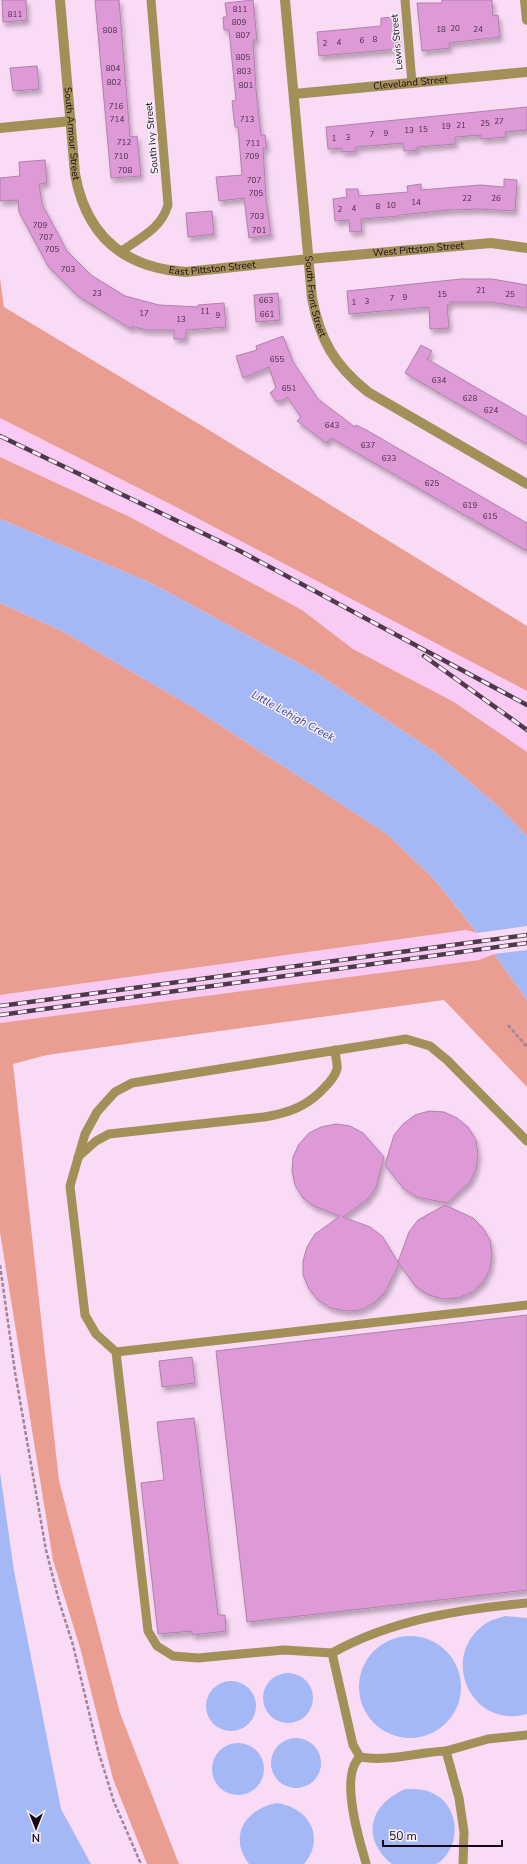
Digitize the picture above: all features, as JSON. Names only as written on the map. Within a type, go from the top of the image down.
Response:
[{"type":"street","name":"South Armour Street","points":[[60,0],[75,174],[81,202],[90,219],[103,237],[120,252]]},
{"type":"street","name":"South Front Street","points":[[286,0],[312,298],[316,319],[321,333],[336,362],[351,378],[368,392],[527,484]]},
{"type":"street","points":[[525,0],[527,20]]},
{"type":"street","name":"Cleveland Street","points":[[294,94],[527,72]]},
{"type":"street","points":[[0,128],[71,121]]},
{"type":"street","name":"West Pittston Street","points":[[309,259],[491,243],[527,248]]},
{"type":"street","name":"East Pittston Street","points":[[120,252],[149,267],[167,271],[186,272],[309,259]]},
{"type":"lane","name":"South Ivy Street","points":[[120,252],[158,225],[165,216],[168,205],[151,0]]},
{"type":"lane","name":"Lewis Street","points":[[405,0],[412,83]]},
{"type":"lane","points":[[527,1141],[447,1060],[430,1046],[406,1038],[132,1083],[115,1092],[97,1112],[85,1134],[70,1186],[85,1315],[96,1334],[116,1352],[148,1632],[157,1646],[173,1656],[198,1658],[284,1650],[332,1653],[367,1635],[410,1621],[447,1613],[527,1603]]},
{"type":"lane","points":[[78,1158],[96,1141],[109,1134],[264,1117],[284,1114],[301,1107],[318,1095],[332,1079],[337,1068],[335,1050]]},
{"type":"lane","points":[[116,1352],[527,1304]]},
{"type":"lane","points":[[332,1653],[353,1745],[360,1757]]},
{"type":"lane","points":[[366,1863],[356,1829],[352,1799],[351,1773],[355,1761],[360,1757],[371,1759],[391,1758],[446,1751],[488,1739],[527,1735]]},
{"type":"lane","points":[[446,1751],[459,1798],[464,1832],[462,1864]]},
{"type":"path","points":[[508,1025],[527,1047]]},
{"type":"path","points":[[0,1265],[15,1372],[46,1550],[59,1601],[74,1645],[98,1750],[114,1802],[141,1864]]},
{"type":"shaded area","points":[[0,278],[4,307],[204,427],[527,626],[527,691],[174,506],[0,418]]},
{"type":"shaded area","points":[[0,418],[174,506],[527,691],[527,752],[454,702],[353,649],[302,610],[130,517],[0,457]]},
{"type":"shaded area","points":[[0,457],[130,517],[302,610],[353,649],[454,702],[527,752],[527,836],[499,807],[436,753],[313,671],[151,583],[0,519]]},
{"type":"shaded area","points":[[0,603],[62,631],[194,708],[387,834],[435,880],[477,933],[466,930],[0,995]]},
{"type":"shaded area","points":[[466,930],[477,933],[494,954],[479,960],[0,1023],[0,995]]},
{"type":"shaded area","points":[[494,954],[527,1000],[527,1087],[444,1000],[47,1055],[13,1064],[59,1481],[120,1713],[179,1864],[147,1864],[113,1779],[81,1651],[53,1560],[0,1232],[0,1023],[479,960]]},
{"type":"water","name":"Little Lehigh Creek","points":[[0,519],[151,583],[313,671],[436,753],[499,807],[527,836],[527,1000],[494,954],[435,880],[387,834],[194,708],[62,631],[0,603]]},
{"type":"water","points":[[0,1472],[14,1571],[61,1809],[91,1864],[0,1864]]},
{"type":"water","points":[[505,1616],[527,1618],[527,1714],[507,1716],[490,1711],[476,1700],[467,1686],[463,1669],[465,1652],[473,1636],[488,1622]]},
{"type":"water","points":[[410,1636],[429,1640],[446,1651],[457,1668],[461,1687],[457,1706],[446,1723],[429,1734],[410,1738],[391,1734],[374,1723],[363,1706],[359,1687],[363,1668],[374,1651],[391,1640]]},
{"type":"water","points":[[283,1673],[293,1673],[306,1680],[313,1693],[313,1703],[306,1716],[293,1723],[283,1723],[274,1719],[267,1712],[263,1703],[263,1693],[267,1684],[274,1677]]},
{"type":"water","points":[[231,1681],[245,1685],[252,1692],[256,1706],[252,1720],[245,1727],[231,1731],[217,1727],[210,1720],[206,1706],[210,1692],[217,1685]]},
{"type":"water","points":[[296,1738],[305,1740],[316,1749],[321,1763],[319,1772],[310,1783],[296,1788],[287,1786],[276,1777],[271,1763],[273,1754],[282,1743]]},
{"type":"water","points":[[233,1743],[243,1743],[257,1750],[264,1764],[264,1774],[257,1788],[243,1795],[233,1795],[223,1791],[216,1784],[212,1774],[212,1764],[216,1754],[223,1747]]},
{"type":"water","points":[[406,1789],[421,1790],[439,1796],[450,1810],[454,1819],[455,1828],[452,1846],[442,1860],[435,1864],[392,1864],[382,1854],[376,1843],[373,1833],[377,1812],[384,1803],[394,1795]]},
{"type":"water","points":[[277,1803],[298,1811],[311,1825],[314,1834],[314,1844],[310,1854],[304,1864],[249,1864],[243,1854],[240,1844],[240,1834],[243,1825],[256,1811]]},
{"type":"pier","points":[[527,926],[527,950],[494,954],[477,933]]},
{"type":"building","points":[[2,0],[26,0],[27,20],[3,22]]},
{"type":"building","points":[[95,0],[119,0],[130,137],[137,136],[141,176],[111,178]]},
{"type":"building","points":[[253,0],[257,40],[253,40],[256,90],[261,135],[265,135],[267,148],[263,148],[266,199],[271,235],[249,238],[244,198],[219,201],[216,177],[242,175],[238,127],[235,127],[232,101],[236,100],[229,30],[224,30],[223,17],[227,17],[225,3]]},
{"type":"building","points":[[442,0],[492,0],[493,16],[498,15],[500,37],[449,43],[450,48],[422,51],[417,3],[442,3]]},
{"type":"building","points":[[395,17],[398,49],[319,56],[317,32],[381,26],[381,18]]},
{"type":"building","points":[[37,66],[39,89],[13,91],[10,68]]},
{"type":"building","points":[[527,107],[527,130],[505,132],[506,137],[481,139],[481,135],[455,137],[455,144],[417,147],[418,150],[404,151],[403,143],[356,147],[356,151],[342,152],[342,148],[328,149],[326,127]]},
{"type":"building","points":[[45,160],[47,183],[39,184],[42,204],[67,251],[91,275],[125,296],[159,305],[198,307],[198,305],[224,303],[226,327],[186,330],[186,339],[174,339],[174,330],[145,330],[132,326],[131,329],[78,296],[48,266],[19,212],[18,200],[0,201],[0,178],[20,176],[19,162]]},
{"type":"building","points":[[504,179],[517,180],[515,211],[479,209],[449,210],[361,219],[362,231],[350,232],[349,220],[335,221],[333,199],[347,197],[346,189],[358,189],[359,196],[408,192],[407,186],[421,184],[421,190],[480,185],[504,187]]},
{"type":"building","points":[[212,211],[214,234],[188,237],[186,213]]},
{"type":"building","points":[[461,279],[492,279],[527,285],[527,308],[491,302],[450,302],[450,305],[447,305],[449,328],[430,329],[429,307],[349,314],[347,291]]},
{"type":"building","points":[[278,293],[280,320],[256,322],[254,295]]},
{"type":"building","points":[[283,336],[293,362],[318,399],[355,427],[356,425],[368,431],[527,523],[527,551],[331,438],[326,443],[297,421],[301,417],[287,397],[281,401],[276,401],[270,393],[276,388],[269,367],[243,378],[236,356],[257,350],[256,346]]},
{"type":"building","points":[[421,345],[432,351],[427,359],[527,417],[527,444],[405,373]]},
{"type":"building","points":[[429,1111],[444,1112],[457,1118],[468,1127],[476,1140],[478,1155],[476,1169],[470,1182],[447,1203],[417,1197],[404,1189],[385,1165],[394,1135],[403,1124],[415,1115]]},
{"type":"building","points":[[336,1124],[350,1126],[363,1133],[384,1157],[376,1187],[368,1199],[343,1217],[370,1227],[382,1236],[399,1264],[385,1292],[374,1303],[360,1310],[345,1311],[331,1308],[318,1300],[309,1289],[303,1275],[303,1261],[307,1247],[315,1234],[340,1216],[314,1206],[303,1198],[295,1185],[292,1171],[293,1157],[299,1144],[309,1133],[321,1127]]},
{"type":"building","points":[[445,1205],[473,1218],[483,1228],[490,1240],[492,1255],[490,1269],[483,1282],[472,1292],[458,1298],[443,1299],[429,1295],[416,1287],[398,1262],[409,1232],[418,1220]]},
{"type":"building","points":[[527,1315],[527,1590],[247,1622],[216,1351]]},
{"type":"building","points":[[192,1357],[195,1383],[162,1387],[159,1361]]},
{"type":"building","points":[[194,1418],[218,1615],[225,1615],[226,1631],[192,1635],[192,1631],[158,1634],[141,1483],[164,1480],[157,1422]]},
{"type":"railway","points":[[0,436],[240,551],[527,705]]},
{"type":"railway","points":[[424,656],[527,730]]},
{"type":"railway","points":[[0,1006],[527,935]]},
{"type":"railway","points":[[0,1015],[527,943]]}]
